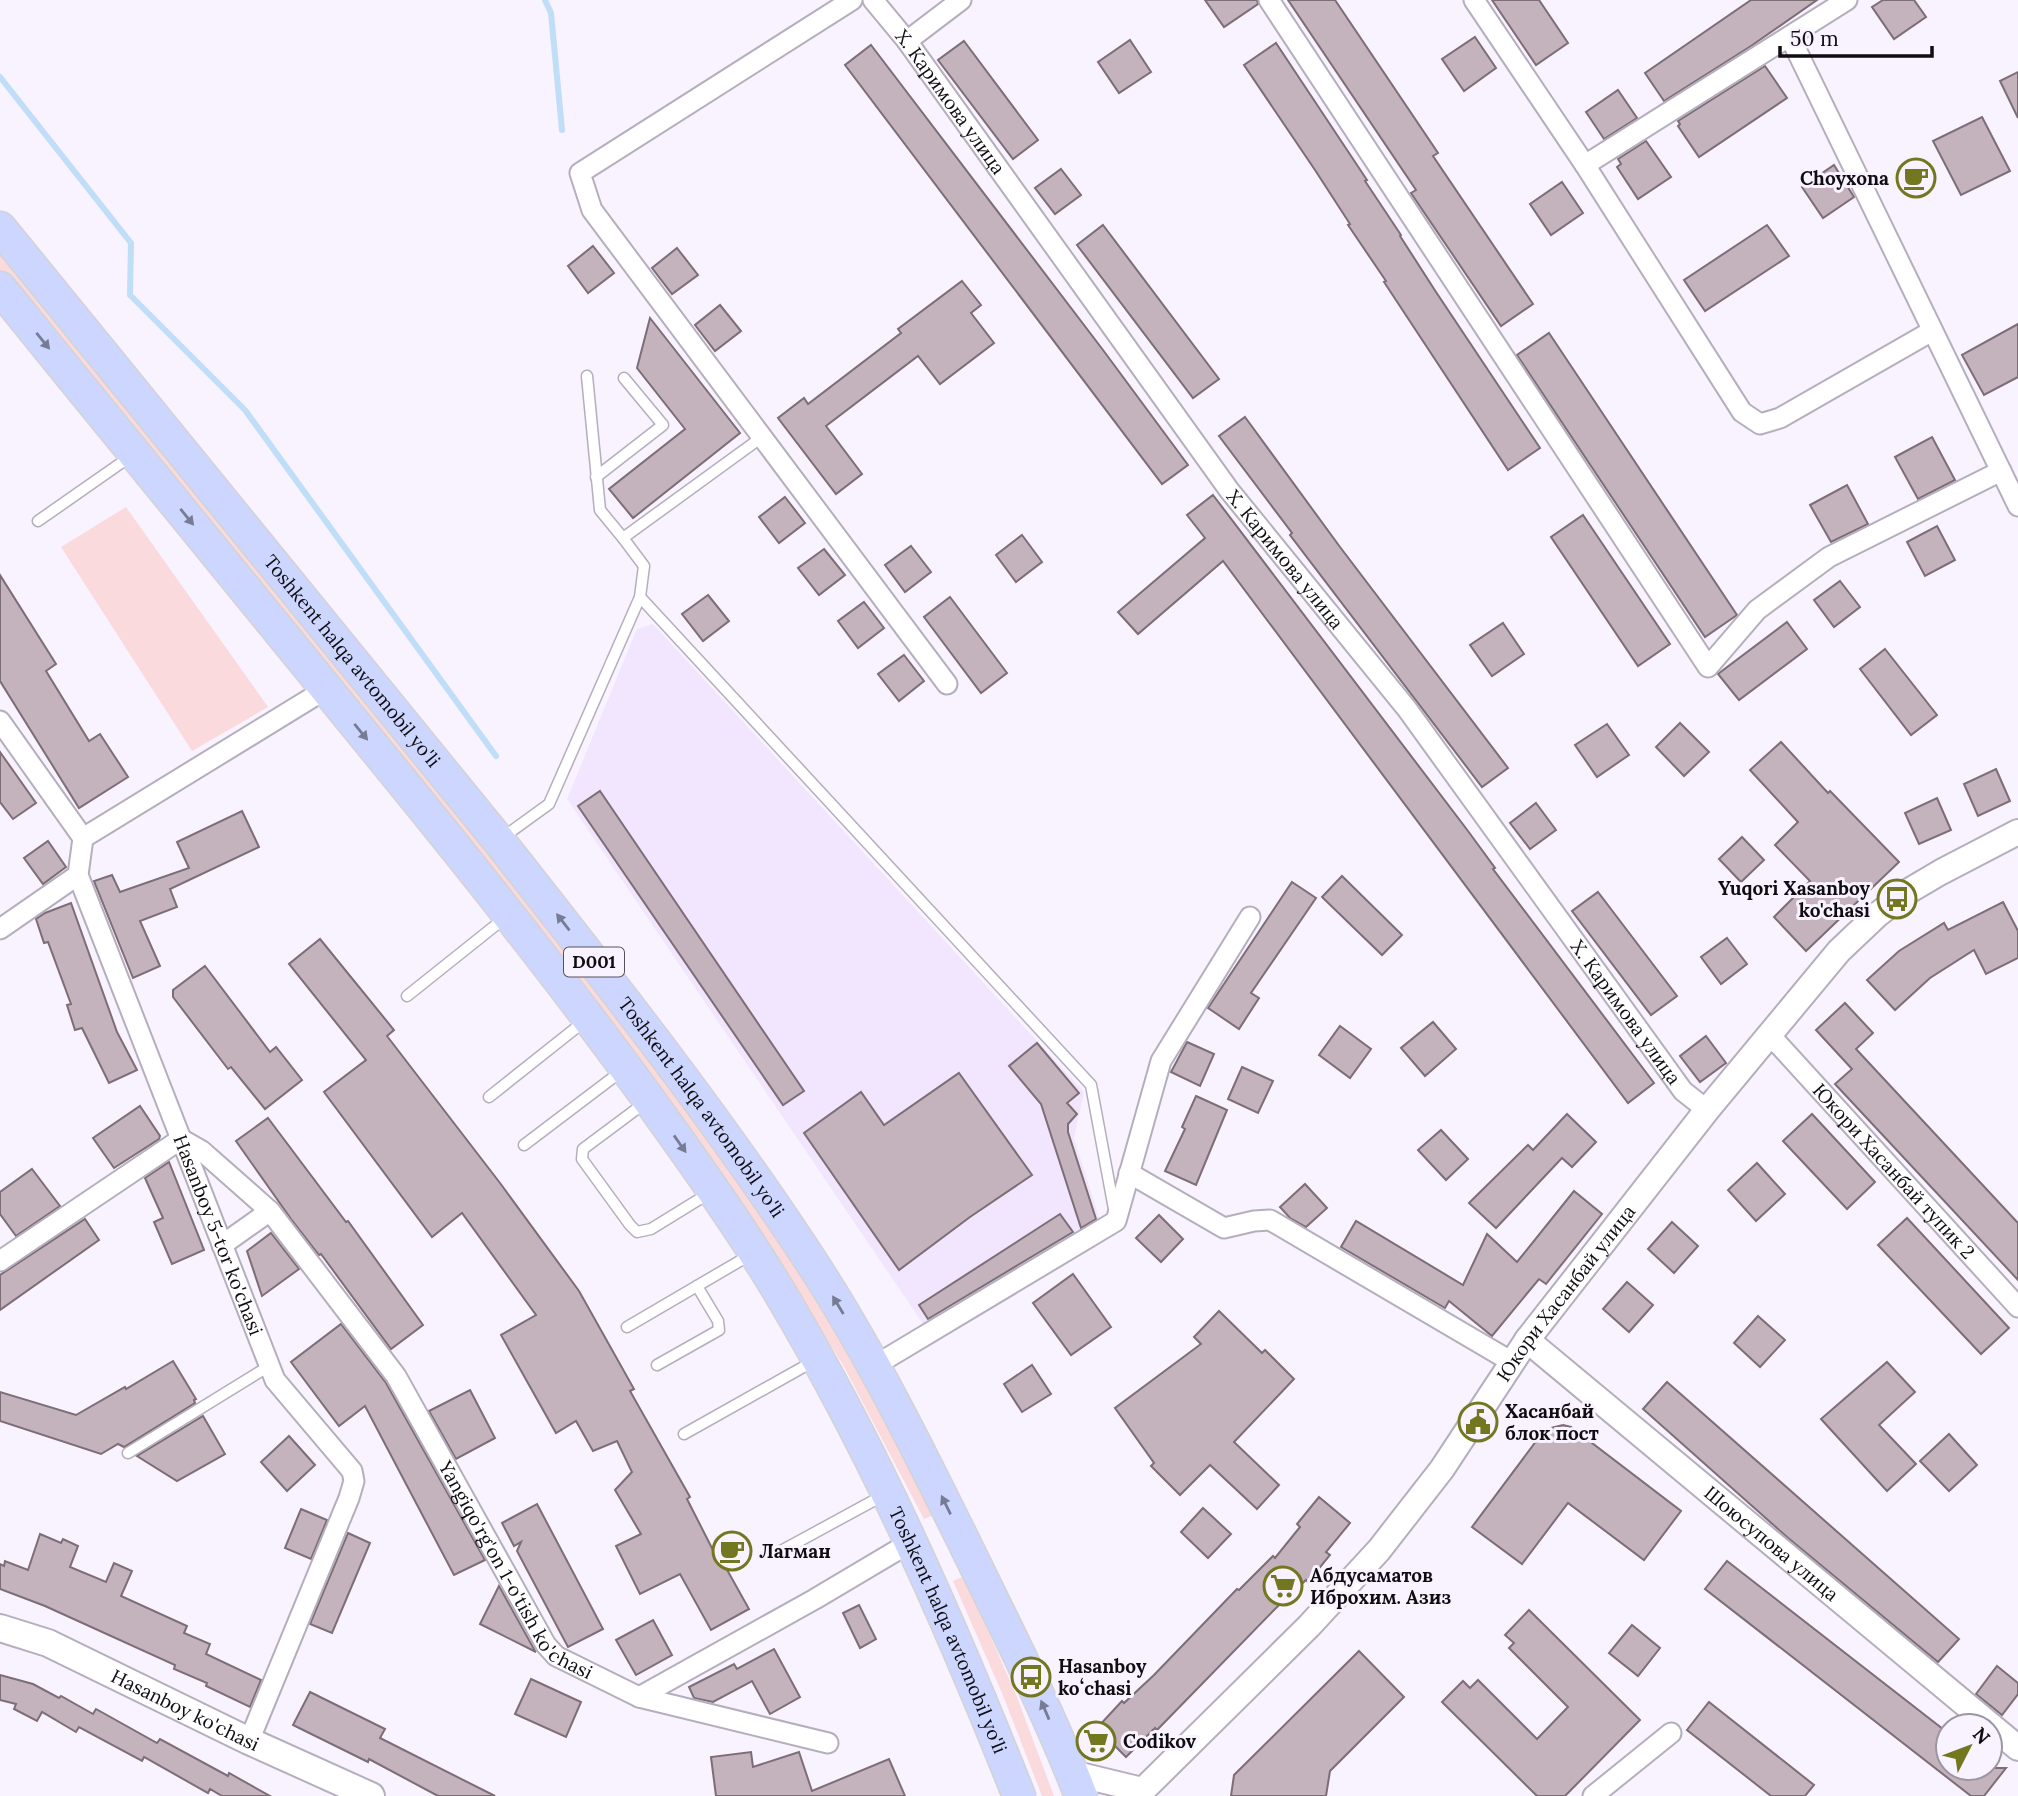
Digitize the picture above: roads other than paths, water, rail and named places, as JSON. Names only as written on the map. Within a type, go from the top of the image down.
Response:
[{"type":"highway","name":"Toshkent halqa avtomobil yo'li","points":[[0,228],[499,841],[589,955],[737,1153],[818,1272],[874,1366],[1031,1677],[1076,1784]]},
{"type":"highway","name":"Toshkent halqa avtomobil yo'li","points":[[0,288],[509,915],[626,1068],[713,1191],[818,1359],[887,1493],[965,1662],[1018,1796]]},
{"type":"highway","points":[[915,1551],[962,1540]]},
{"type":"main road","name":"Hasanboy ko'chasi","points":[[0,1628],[48,1643],[249,1741],[371,1796]]},
{"type":"street","points":[[852,0],[580,173],[592,210],[947,684]]},
{"type":"street","name":"Х. Каримова улица","points":[[873,0],[907,41],[1229,490],[1407,709],[1683,1091],[1707,1110]]},
{"type":"street","points":[[907,41],[961,0]]},
{"type":"street","points":[[1269,0],[1707,667],[1757,610],[1829,557],[2001,471]]},
{"type":"street","points":[[1474,0],[1586,165],[1742,412],[1760,424],[1780,418],[1932,331]]},
{"type":"street","points":[[1586,165],[1847,0]]},
{"type":"street","points":[[1790,37],[2018,506]]},
{"type":"street","points":[[0,721],[83,838],[326,689]]},
{"type":"street","name":"Юкори Хасанбай улица","points":[[1076,1784],[1140,1793],[1309,1626],[1378,1550],[1442,1469],[1527,1340],[1707,1110],[1839,951],[1886,907],[1941,872],[2018,832]]},
{"type":"street","name":"Hasanboy 5-tor ko'chasi","points":[[83,838],[78,875],[269,1366],[275,1380],[352,1471],[354,1481],[249,1741]]},
{"type":"street","points":[[0,929],[78,875]]},
{"type":"street","points":[[874,1366],[1116,1220],[1161,1061],[1250,917]]},
{"type":"street","name":"Юкори Хасанбай тупик 2","points":[[1770,1035],[2018,1307]]},
{"type":"street","points":[[0,1261],[181,1139]]},
{"type":"street","name":"Yangiqo'rg'on 1-o'tish ko'chasi","points":[[181,1139],[202,1152],[270,1211],[396,1376],[546,1645],[556,1656],[639,1697],[828,1743]]},
{"type":"street","points":[[1129,1173],[1224,1228],[1270,1220],[1512,1362]]},
{"type":"street","points":[[222,1245],[270,1211]]},
{"type":"street","name":"Шоюсупова улица","points":[[1527,1340],[2018,1748]]},
{"type":"street","points":[[639,1697],[815,1599],[915,1551]]},
{"type":"street","points":[[1593,1796],[1671,1732]]},
{"type":"lane","points":[[499,841],[549,804],[640,597],[644,566],[600,510],[587,376]]},
{"type":"lane","points":[[596,477],[663,425],[624,377]]},
{"type":"lane","points":[[623,538],[762,437]]},
{"type":"lane","points":[[38,521],[135,453]]},
{"type":"lane","points":[[640,597],[1091,1084],[1116,1220]]},
{"type":"lane","points":[[407,996],[509,915]]},
{"type":"lane","points":[[489,1097],[589,1018]]},
{"type":"lane","points":[[524,1145],[626,1068]]},
{"type":"lane","points":[[649,1100],[583,1149],[582,1159],[637,1232],[651,1229],[713,1191]]},
{"type":"lane","points":[[627,1327],[754,1253]]},
{"type":"lane","points":[[657,1365],[719,1330],[718,1321],[697,1286]]},
{"type":"lane","points":[[684,1434],[818,1359]]},
{"type":"lane","points":[[128,1453],[269,1366]]},
{"type":"lane","points":[[781,1551],[887,1493]]},
{"type":"waterway","points":[[545,0],[551,13],[562,130]]},
{"type":"waterway","points":[[0,77],[131,243],[130,295],[245,410],[496,756]]},
{"type":"place","name":"Choyxona","points":[[1916,178]]},
{"type":"place","name":"Yuqori Xasanboy ko'chasi","points":[[1897,899]]},
{"type":"place","name":"Хасанбай блок пост","points":[[1478,1422]]},
{"type":"place","name":"Лагман","points":[[732,1551]]},
{"type":"place","name":"Абдусаматов Иброхим. Азиз","points":[[1283,1586]]},
{"type":"place","name":"Hasanboy koʻchasi","points":[[1031,1677]]},
{"type":"place","name":"Codikov","points":[[1096,1741]]}]
